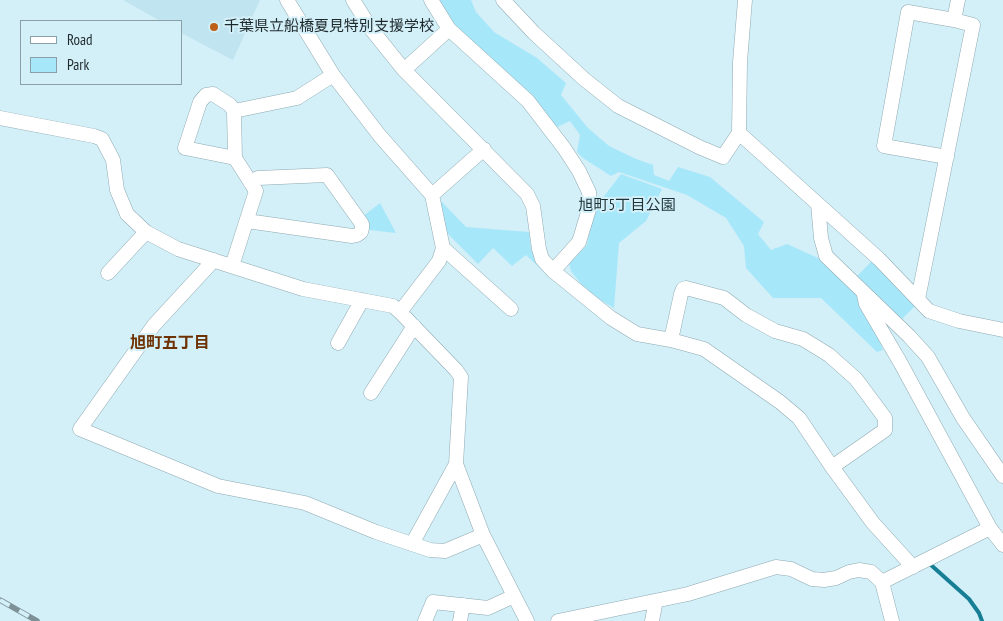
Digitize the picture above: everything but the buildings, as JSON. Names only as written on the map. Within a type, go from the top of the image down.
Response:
[{"type":"street","points":[[288,0],[333,75],[380,136],[432,195],[443,248],[438,261],[400,312]]},
{"type":"street","points":[[353,0],[372,30],[404,70],[527,194],[533,206],[542,259],[553,271],[611,318],[638,334],[704,349],[780,402],[799,418],[873,523],[913,567]]},
{"type":"street","points":[[431,0],[449,29],[528,101],[564,148],[579,171],[589,192],[590,206],[579,242],[553,271]]},
{"type":"street","points":[[504,0],[534,33],[584,79],[618,106],[723,157],[739,133],[740,62],[745,0]]},
{"type":"street","points":[[954,20],[958,0]]},
{"type":"street","points":[[918,299],[947,158],[973,25],[908,12],[884,146],[947,158]]},
{"type":"street","points":[[404,70],[449,29]]},
{"type":"street","points":[[234,111],[297,98],[333,75]]},
{"type":"street","points":[[232,266],[256,191],[235,158],[234,111],[230,105],[213,94],[206,95],[200,102],[185,148],[235,158]]},
{"type":"street","points":[[0,118],[102,139],[113,160],[117,190],[127,214],[146,232],[178,249],[303,289],[393,306],[400,312],[456,370],[461,378],[456,464],[483,535],[528,621]]},
{"type":"street","points":[[739,133],[879,259],[929,311],[959,321],[1003,330]]},
{"type":"street","points":[[432,195],[484,149]]},
{"type":"street","points":[[247,221],[352,236],[361,232],[362,228],[362,224],[327,175],[258,178],[250,182]]},
{"type":"street","points":[[818,204],[821,238],[826,256],[909,336],[928,357],[963,418],[1003,476]]},
{"type":"street","points":[[108,273],[146,232]]},
{"type":"street","points":[[443,248],[511,309]]},
{"type":"street","points":[[214,260],[154,325],[80,430],[218,486],[305,503],[376,532],[430,550],[445,551],[483,535]]},
{"type":"street","points":[[671,340],[680,294],[686,288],[724,298],[775,331],[803,339],[829,355],[856,379],[885,418],[885,430],[832,467]]},
{"type":"street","points":[[863,292],[866,304],[900,362],[990,528],[1003,545]]},
{"type":"street","points":[[338,343],[362,300]]},
{"type":"street","points":[[372,393],[414,326]]},
{"type":"street","points":[[412,544],[456,464]]},
{"type":"street","points":[[882,582],[990,528]]},
{"type":"street","points":[[558,621],[688,594],[776,567],[791,569],[812,579],[824,580],[859,570],[870,572],[882,582],[892,621]]},
{"type":"street","points":[[424,621],[432,602],[488,608],[514,596]]},
{"type":"street","points":[[652,621],[656,606],[654,602]]},
{"type":"street","points":[[460,621],[463,604]]},
{"type":"shaded area","name":"千葉県立船橋夏見特別支援学校","points":[[123,0],[260,0],[233,60],[182,34],[182,20],[158,20]]},
{"type":"green space","points":[[437,0],[471,0],[476,12],[494,32],[537,58],[566,83],[561,95],[588,128],[609,146],[653,165],[654,175],[669,181],[678,167],[710,177],[764,222],[758,234],[771,250],[787,244],[818,258],[834,268],[860,295],[883,350],[877,352],[821,298],[773,298],[746,268],[744,246],[726,218],[687,195],[619,172],[611,176],[583,158],[577,152],[580,135],[570,121],[555,128],[455,32]]},
{"type":"green space","name":"旭町5丁目公園","points":[[621,174],[662,189],[646,221],[619,243],[614,308],[597,298],[581,284],[571,271],[569,264],[587,245],[595,208]]},
{"type":"green space","points":[[439,199],[466,227],[529,232],[531,249],[543,271],[526,255],[512,266],[493,248],[478,264],[445,231]]},
{"type":"green space","points":[[380,203],[396,233],[370,230],[362,217]]},
{"type":"green space","points":[[872,261],[917,304],[901,320],[856,277]]},
{"type":"waterway","points":[[931,565],[969,599],[982,621]]},
{"type":"railway","points":[[0,600],[37,621]]},
{"type":"place","name":"千葉県立船橋夏見特別支援学校","points":[[214,27]]},
{"type":"district","name":"旭町五丁目","points":[[170,343]]}]
